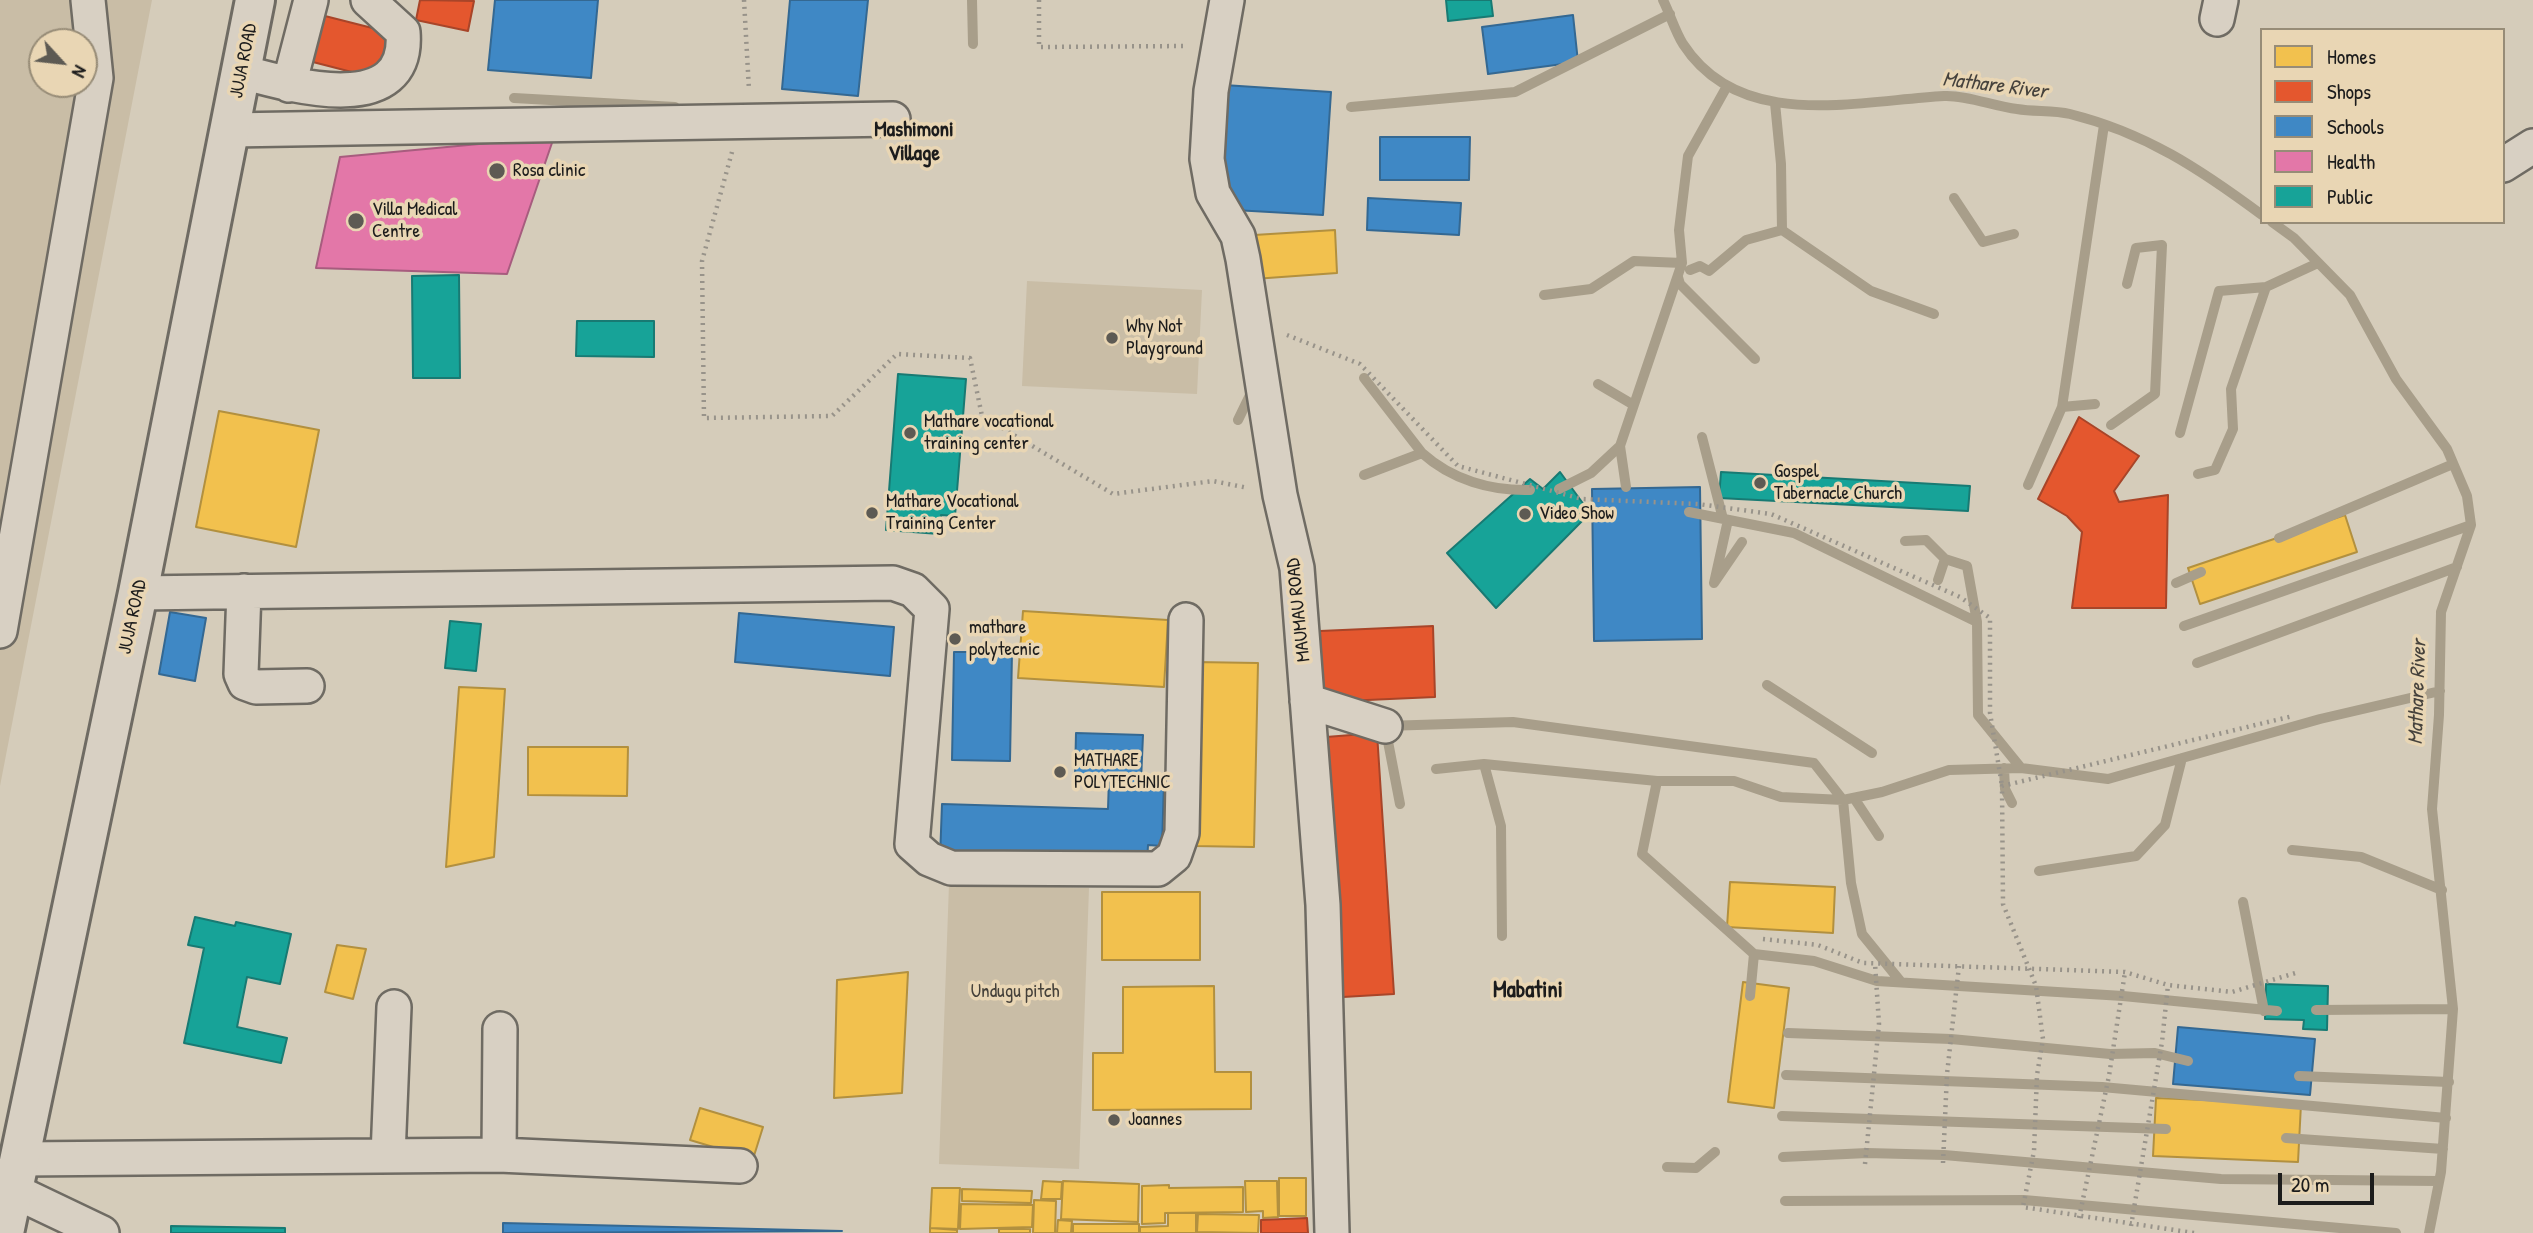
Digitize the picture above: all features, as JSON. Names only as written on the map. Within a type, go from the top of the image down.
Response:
[{"type":"main road","name":"JUJA ROAD","points":[[4,1233],[138,593],[255,0]]},
{"type":"street","points":[[0,631],[96,78],[88,0]]},
{"type":"street","points":[[289,85],[311,0]]},
{"type":"street","points":[[242,72],[289,85],[361,89],[376,86],[393,76],[405,49],[404,32],[368,0]]},
{"type":"street","name":"MAUMAU ROAD","points":[[1227,0],[1211,91],[1207,159],[1213,193],[1238,236],[1280,495],[1297,568],[1323,905],[1332,1233]]},
{"type":"street","points":[[230,130],[893,119]]},
{"type":"street","points":[[2505,164],[2533,146]]},
{"type":"street","points":[[138,593],[893,583],[913,590],[932,609],[912,844],[929,859],[951,868],[1158,869],[1174,856],[1182,833],[1186,620]]},
{"type":"street","points":[[244,592],[241,674],[245,683],[256,687],[307,686]]},
{"type":"street","points":[[1307,701],[1385,726]]},
{"type":"street","points":[[388,1156],[394,1007]]},
{"type":"street","points":[[499,1155],[500,1028]]},
{"type":"street","points":[[17,1175],[388,1156],[499,1155],[740,1166]]},
{"type":"street","points":[[17,1175],[102,1233]]},
{"type":"path","points":[[744,0],[750,86],[702,261],[704,418],[832,416],[897,354],[970,358],[982,416],[1113,494],[1213,481],[1280,495]]},
{"type":"path","points":[[1039,0],[1039,47],[1219,46]]},
{"type":"path","points":[[1254,322],[1360,364],[1458,466],[1582,499],[1698,504],[1771,514],[1960,597],[1990,618],[1990,713],[2002,786],[2003,904],[2036,986],[2043,1039],[2037,1075],[2034,1152],[2024,1207],[2131,1226],[2194,1233]]},
{"type":"path","points":[[2002,786],[2293,716]]},
{"type":"path","points":[[1763,939],[1818,945],[1863,963],[2125,972],[2168,985],[2232,992],[2299,972]]},
{"type":"path","points":[[1865,1164],[1880,1024],[1875,964]]},
{"type":"path","points":[[1943,1163],[1947,1074],[1959,966]]},
{"type":"path","points":[[2079,1218],[2109,1076],[2125,972]]},
{"type":"path","points":[[2131,1226],[2162,1042],[2168,985]]},
{"type":"green space","points":[[0,0],[152,0],[0,786]]},
{"type":"green space","name":"Why Not Playground","points":[[1027,281],[1202,290],[1197,394],[1022,386]]},
{"type":"green space","name":"Undugu pitch","points":[[949,884],[1089,888],[1079,1169],[939,1164]]},
{"type":"building: Homes","points":[[1335,230],[1337,273],[1240,280],[1238,236]]},
{"type":"building: Homes","points":[[219,411],[319,430],[296,547],[196,527]]},
{"type":"building: Homes","points":[[2345,515],[2357,552],[2200,604],[2188,568]]},
{"type":"building: Homes","points":[[1023,611],[1168,620],[1164,687],[1018,678]]},
{"type":"building: Homes","points":[[1195,662],[1258,663],[1254,847],[1193,846]]},
{"type":"building: Homes","points":[[459,687],[505,689],[494,857],[446,867]]},
{"type":"building: Homes","points":[[528,747],[628,747],[627,796],[528,795]]},
{"type":"building: Homes","points":[[1730,882],[1835,887],[1833,933],[1727,927]]},
{"type":"building: Homes","points":[[1102,892],[1200,892],[1200,960],[1102,960]]},
{"type":"building: Homes","points":[[337,945],[366,949],[353,999],[325,992]]},
{"type":"building: Homes","points":[[908,972],[902,1093],[834,1098],[837,980]]},
{"type":"building: Homes","points":[[1743,982],[1789,988],[1774,1108],[1728,1102]]},
{"type":"building: Homes","points":[[1214,986],[1215,1072],[1251,1072],[1251,1109],[1093,1110],[1093,1053],[1123,1053],[1123,987]]},
{"type":"building: Homes","points":[[2156,1098],[2301,1104],[2298,1162],[2153,1156]]},
{"type":"building: Homes","points":[[700,1108],[763,1127],[753,1159],[690,1140]]},
{"type":"building: Homes","points":[[1279,1178],[1306,1178],[1306,1216],[1279,1216]]},
{"type":"building: Homes","points":[[1043,1181],[1062,1182],[1061,1199],[1041,1199]]},
{"type":"building: Homes","points":[[1063,1181],[1139,1184],[1138,1222],[1061,1219]]},
{"type":"building: Homes","points":[[1245,1181],[1277,1181],[1278,1217],[1263,1218],[1263,1211],[1246,1212]]},
{"type":"building: Homes","points":[[1169,1185],[1169,1188],[1243,1187],[1243,1212],[1165,1213],[1165,1223],[1142,1224],[1142,1186]]},
{"type":"building: Homes","points":[[932,1188],[960,1188],[958,1229],[930,1228]]},
{"type":"building: Homes","points":[[962,1189],[1032,1191],[1031,1203],[962,1201]]},
{"type":"building: Homes","points":[[1034,1200],[1056,1201],[1055,1233],[1033,1233]]},
{"type":"building: Homes","points":[[961,1204],[1033,1205],[1032,1227],[960,1229]]},
{"type":"building: Homes","points":[[1168,1213],[1196,1213],[1196,1233],[1140,1233],[1140,1227],[1168,1226]]},
{"type":"building: Homes","points":[[1198,1214],[1259,1215],[1258,1233],[1197,1232]]},
{"type":"building: Homes","points":[[1058,1220],[1072,1221],[1071,1233],[1057,1233]]},
{"type":"building: Homes","points":[[1073,1224],[1139,1224],[1139,1233],[1073,1233]]},
{"type":"building: Homes","points":[[930,1228],[957,1230],[957,1233],[930,1233]]},
{"type":"building: Homes","points":[[999,1229],[1030,1229],[1030,1233],[999,1233]]},
{"type":"building: Shops","points":[[420,0],[474,1],[468,31],[416,20]]},
{"type":"building: Shops","points":[[321,15],[392,33],[379,79],[309,61]]},
{"type":"building: Shops","points":[[2079,417],[2139,456],[2114,491],[2119,502],[2168,495],[2166,608],[2072,608],[2082,532],[2067,516],[2038,499]]},
{"type":"building: Shops","points":[[1433,626],[1435,697],[1322,702],[1320,631]]},
{"type":"building: Shops","points":[[1377,733],[1394,994],[1343,997],[1326,737]]},
{"type":"building: Shops","points":[[1307,1218],[1308,1233],[1261,1233],[1261,1220]]},
{"type":"building: Schools","points":[[495,0],[598,0],[591,78],[488,70]]},
{"type":"building: Schools","points":[[790,0],[868,0],[858,96],[782,89]]},
{"type":"building: Schools","points":[[1573,15],[1578,62],[1488,74],[1482,27]]},
{"type":"building: Schools","points":[[1224,85],[1331,92],[1323,215],[1216,209]]},
{"type":"building: Schools","points":[[1380,137],[1470,137],[1469,180],[1380,180]]},
{"type":"building: Schools","points":[[1368,198],[1461,203],[1459,235],[1367,230]]},
{"type":"building: Schools","points":[[1700,487],[1702,639],[1594,641],[1592,489]]},
{"type":"building: Schools","points":[[170,612],[206,618],[195,681],[159,674]]},
{"type":"building: Schools","points":[[739,613],[894,627],[890,676],[735,662]]},
{"type":"building: Schools","points":[[954,652],[1012,652],[1010,761],[952,760]]},
{"type":"building: Schools","points":[[1076,733],[1143,735],[1141,781],[1164,782],[1162,846],[1148,845],[1147,863],[940,858],[942,804],[1108,809],[1109,778],[1075,777]]},
{"type":"building: Schools","points":[[2178,1027],[2315,1039],[2310,1095],[2173,1084]]},
{"type":"building: Schools","points":[[503,1223],[842,1231],[503,1233]]},
{"type":"building: Health","points":[[554,137],[507,274],[316,268],[340,157]]},
{"type":"building: Public","points":[[1446,0],[1491,0],[1493,16],[1448,21]]},
{"type":"building: Public","points":[[459,275],[460,378],[413,378],[412,276]]},
{"type":"building: Public","points":[[577,321],[654,321],[654,357],[576,356]]},
{"type":"building: Public","points":[[898,374],[966,379],[955,516],[941,515],[939,534],[886,530]]},
{"type":"building: Public","points":[[1560,472],[1590,513],[1496,608],[1447,553],[1530,479],[1543,489]]},
{"type":"building: Public","points":[[1721,472],[1970,486],[1968,511],[1719,498]]},
{"type":"building: Public","points":[[450,621],[481,624],[476,671],[445,668]]},
{"type":"building: Public","points":[[195,917],[235,926],[236,922],[291,934],[280,984],[247,977],[237,1027],[287,1038],[281,1063],[184,1043],[204,948],[188,945]]},
{"type":"building: Public","points":[[2266,984],[2328,986],[2327,1030],[2303,1029],[2304,1020],[2265,1019]]},
{"type":"building: Public","points":[[171,1226],[285,1228],[285,1233],[171,1233]]},
{"type":"waterway","points":[[972,0],[973,44]]},
{"type":"waterway","name":"Mathare River","points":[[1663,0],[1683,44],[1707,72],[1735,90],[1767,100],[1802,105],[1953,96],[2017,109],[2070,114],[2123,131],[2171,154],[2217,182],[2260,214]]},
{"type":"waterway","points":[[1351,107],[1515,92],[1670,14]]},
{"type":"waterway","points":[[1559,489],[1591,473],[1620,446],[1682,263],[1679,230],[1688,156],[1726,88]]},
{"type":"waterway","points":[[514,98],[675,107]]},
{"type":"waterway","points":[[1775,103],[1781,164],[1782,230],[1871,291],[1934,314]]},
{"type":"waterway","points":[[2095,404],[2062,407],[2104,125]]},
{"type":"waterway","points":[[1954,198],[1983,242],[2014,234]]},
{"type":"waterway","name":"Mathare River","points":[[2275,224],[2294,238],[2350,295],[2396,379],[2447,449],[2467,496],[2471,525],[2441,612],[2439,715],[2432,809],[2453,1009],[2441,1172],[2429,1233]]},
{"type":"waterway","points":[[1690,270],[1700,266],[1709,271],[1746,240],[1782,230]]},
{"type":"waterway","points":[[2111,425],[2155,394],[2162,245],[2136,248],[2127,284]]},
{"type":"waterway","points":[[1544,295],[1591,289],[1634,261],[1682,263]]},
{"type":"waterway","points":[[2198,474],[2215,470],[2233,429],[2231,389],[2266,287],[2318,263]]},
{"type":"waterway","points":[[1678,277],[1680,284],[1755,359]]},
{"type":"waterway","points":[[2180,433],[2219,291],[2266,287]]},
{"type":"waterway","points":[[1364,378],[1422,453]]},
{"type":"waterway","points":[[1598,384],[1632,404]]},
{"type":"waterway","points":[[1238,420],[1253,389]]},
{"type":"waterway","points":[[2028,485],[2062,407]]},
{"type":"waterway","points":[[1702,437],[1723,519]]},
{"type":"waterway","points":[[1620,446],[1626,487]]},
{"type":"waterway","points":[[1364,475],[1422,453],[1446,470],[1473,482],[1530,490]]},
{"type":"waterway","points":[[2279,538],[2453,464]]},
{"type":"waterway","points":[[1689,512],[1794,533],[1977,622],[1978,715],[2021,768],[2108,779],[2320,719],[2440,691]]},
{"type":"waterway","points":[[1728,520],[1714,583],[1742,542]]},
{"type":"waterway","points":[[2184,626],[2471,525]]},
{"type":"waterway","points":[[1905,541],[1926,540],[1945,559],[1967,566],[1977,622]]},
{"type":"waterway","points":[[1938,580],[1945,559]]},
{"type":"waterway","points":[[2197,663],[2457,567]]},
{"type":"waterway","points":[[2176,583],[2201,572]]},
{"type":"waterway","points":[[1767,685],[1872,753]]},
{"type":"waterway","points":[[1400,804],[1385,726],[1513,722],[1814,763],[1843,800],[1851,883],[1862,934],[1901,982]]},
{"type":"waterway","points":[[2039,871],[2136,856],[2165,825],[2182,758]]},
{"type":"waterway","points":[[1484,764],[1501,826],[1502,936]]},
{"type":"waterway","points":[[1436,769],[1484,764],[1657,781],[1734,781],[1781,797],[1843,800],[1882,792],[1949,770],[2021,768]]},
{"type":"waterway","points":[[2004,768],[2005,789],[2012,803]]},
{"type":"waterway","points":[[1657,781],[1642,854],[1754,954],[1814,961],[1877,981],[2123,996],[2277,1011]]},
{"type":"waterway","points":[[1854,798],[1879,836]]},
{"type":"waterway","points":[[2292,850],[2361,857],[2442,890]]},
{"type":"waterway","points":[[2243,902],[2264,1011]]},
{"type":"waterway","points":[[1750,996],[1754,954]]},
{"type":"waterway","points":[[2316,1010],[2453,1009]]},
{"type":"waterway","points":[[1788,1033],[1951,1039],[2110,1054],[2155,1053],[2188,1061]]},
{"type":"waterway","points":[[1786,1075],[2102,1087],[2446,1118]]},
{"type":"waterway","points":[[2299,1076],[2449,1082]]},
{"type":"waterway","points":[[1782,1116],[2166,1129]]},
{"type":"waterway","points":[[2286,1138],[2443,1149]]},
{"type":"waterway","points":[[1667,1167],[1696,1168],[1715,1152]]},
{"type":"waterway","points":[[1783,1157],[1867,1153],[1944,1155],[2221,1179],[2439,1181]]},
{"type":"waterway","points":[[1785,1201],[2024,1200],[2396,1233]]},
{"type":"place","name":"Rosa clinic","points":[[497,171]]},
{"type":"place","name":"Villa Medical Centre","points":[[356,221]]},
{"type":"place","name":"Why Not Playground","points":[[1112,338]]},
{"type":"place","name":"Mathare vocational training center","points":[[910,433]]},
{"type":"place","name":"Gospel Tabernacle Church","points":[[1760,483]]},
{"type":"place","name":"Mathare Vocational Training Center","points":[[872,513]]},
{"type":"place","name":"Video Show","points":[[1525,514]]},
{"type":"place","name":"mathare polytecnic","points":[[955,639]]},
{"type":"place","name":"MATHARE POLYTECHNIC","points":[[1060,772]]},
{"type":"place","name":"Joannes","points":[[1114,1120]]},
{"type":"district","name":"Mashimoni Village","points":[[914,142]]},
{"type":"district","name":"Mabatini","points":[[1528,991]]}]
